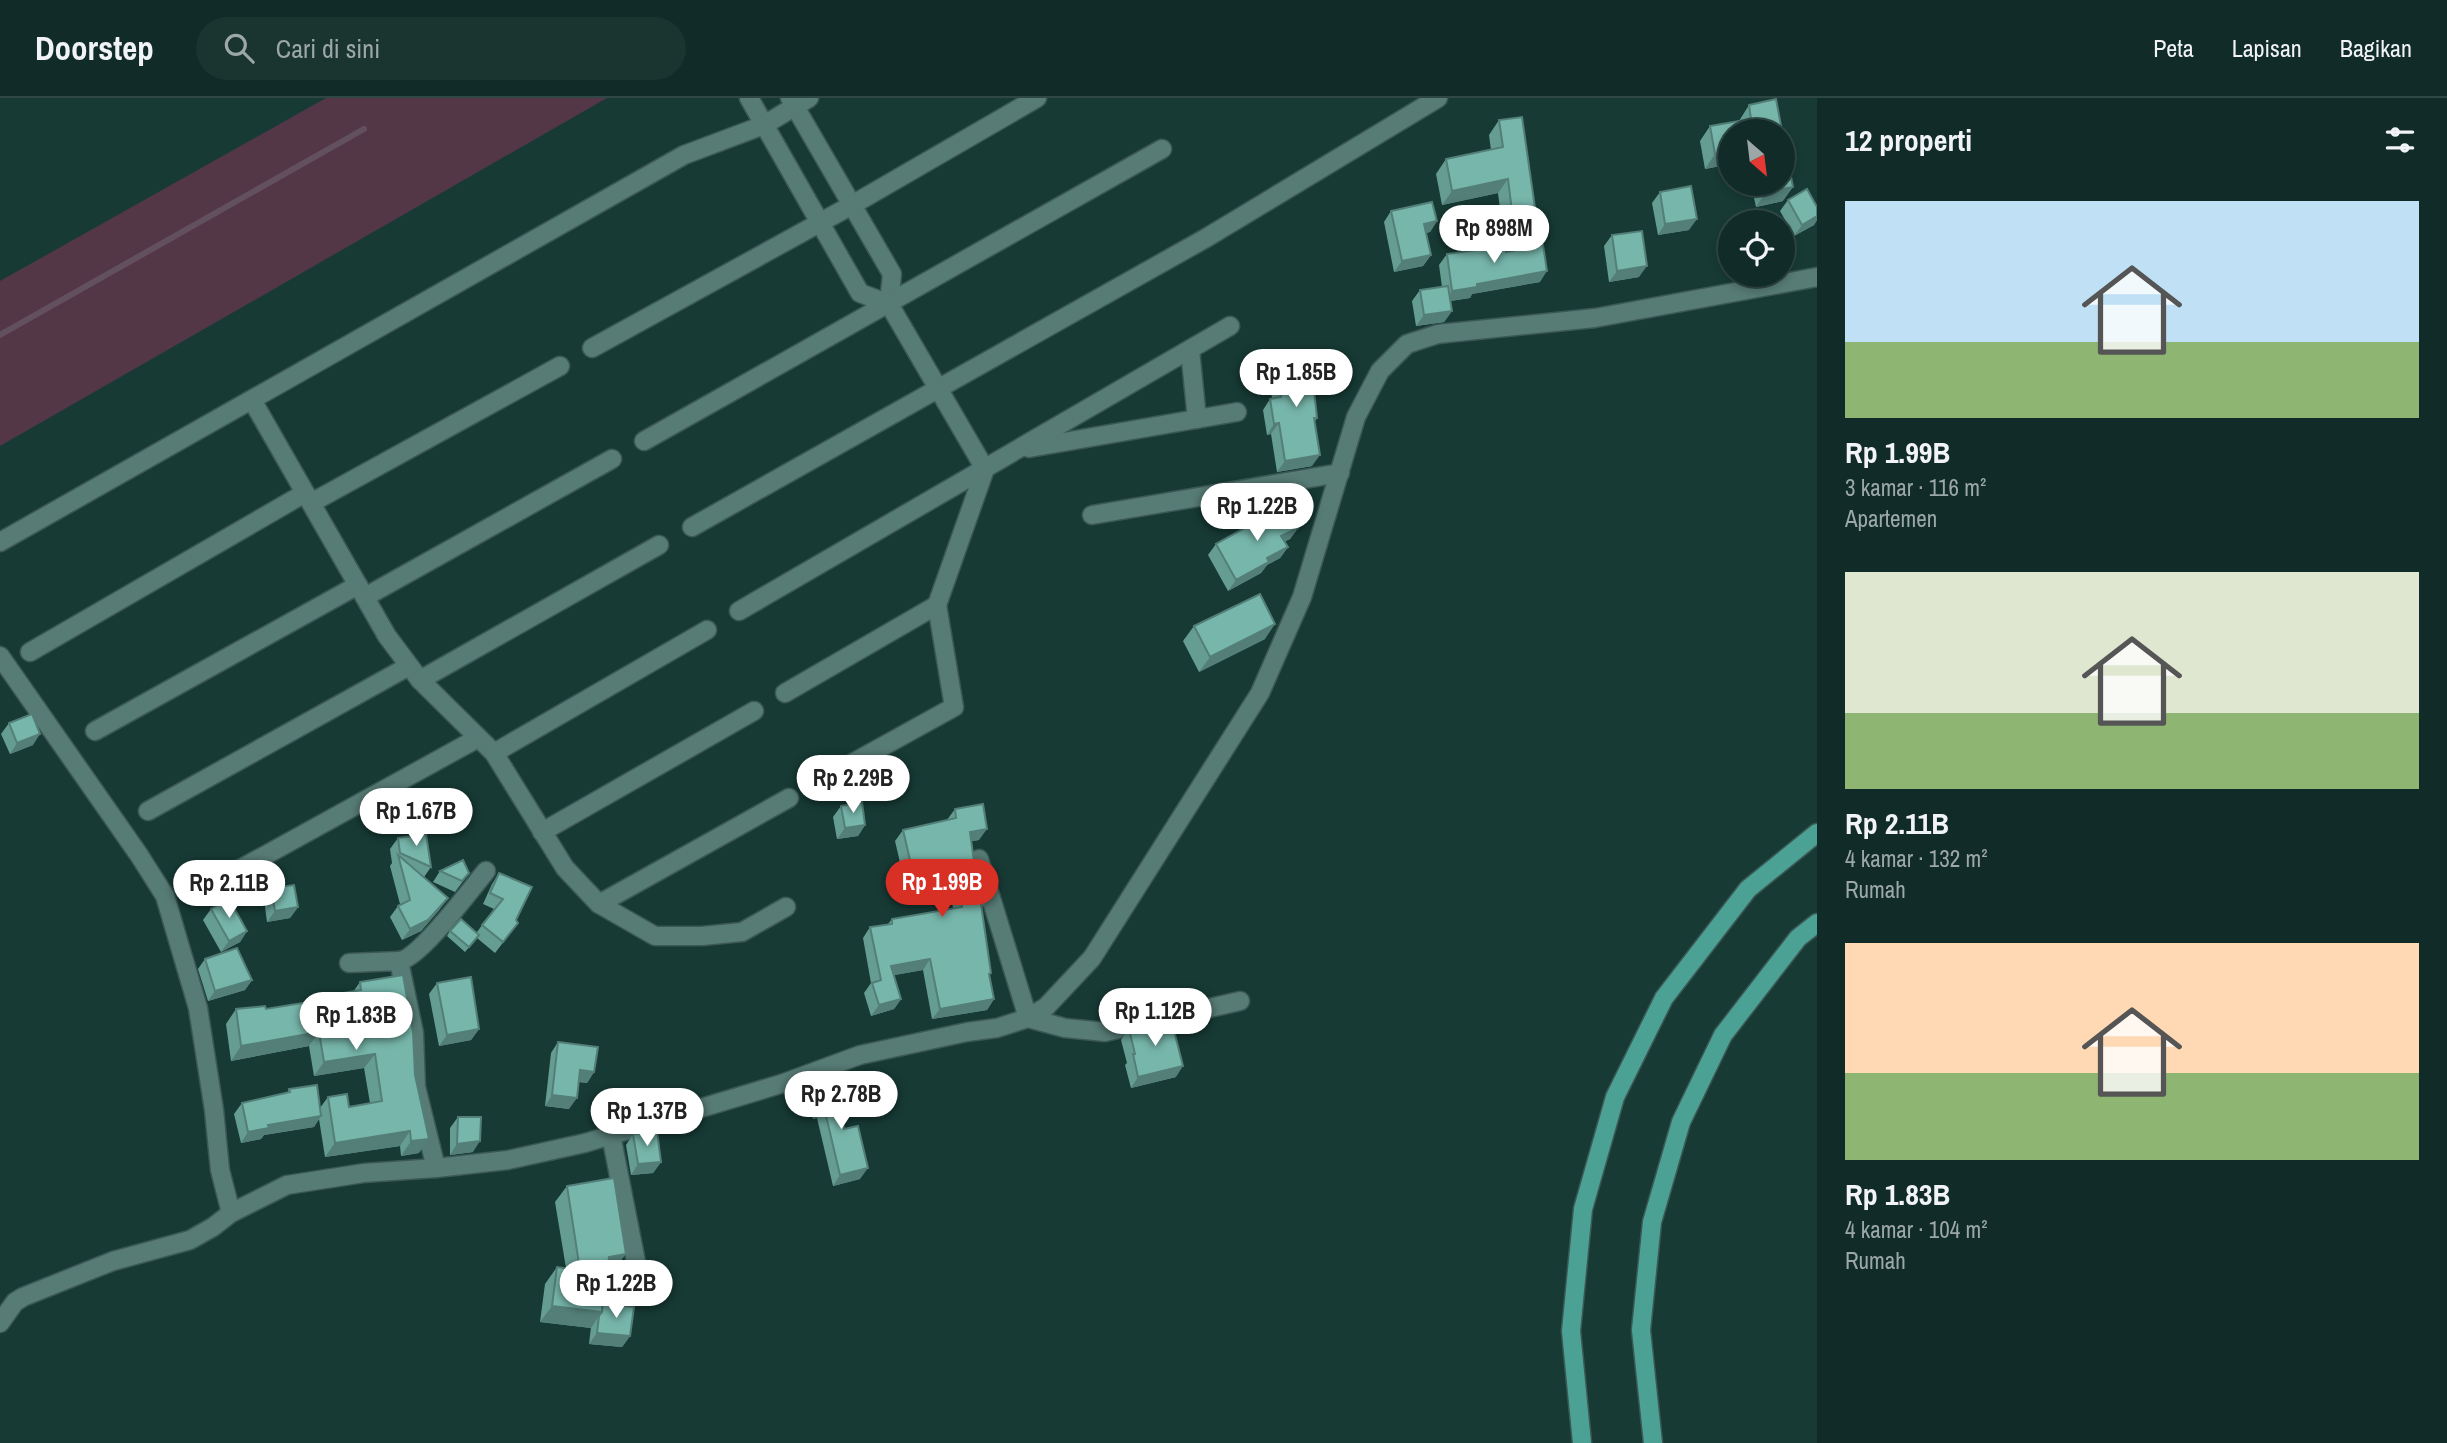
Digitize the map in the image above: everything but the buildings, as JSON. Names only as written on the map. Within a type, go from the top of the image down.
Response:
[{"type":"main road","points":[[1582,1443],[1571,1331],[1572,1317],[1583,1209],[1615,1097],[1664,998],[1748,889],[1817,833]]},
{"type":"main road","points":[[1653,1443],[1641,1330],[1652,1222],[1681,1122],[1723,1035],[1798,938],[1817,923]]},
{"type":"street","points":[[749,98],[860,293],[889,304]]},
{"type":"street","points":[[592,348],[852,205],[1037,98]]},
{"type":"street","points":[[692,527],[1206,238],[1438,98]]},
{"type":"street","points":[[0,542],[684,155],[764,125],[798,101],[852,205],[892,274],[889,304],[985,469],[937,605],[954,707],[831,775]]},
{"type":"street","points":[[644,441],[1162,149]]},
{"type":"street","points":[[0,1323],[23,1297],[114,1261],[190,1240],[214,1227],[231,1213],[286,1185],[364,1173],[508,1160],[611,1135],[784,1083],[860,1055],[1013,1024],[1028,1018],[1046,1007],[1092,958],[1260,693],[1302,597],[1356,417],[1380,371],[1407,344],[1438,334],[1595,318],[1817,277]]},
{"type":"street","points":[[739,611],[1230,326]]},
{"type":"street","points":[[1190,350],[1197,419]]},
{"type":"street","points":[[30,652],[308,498],[560,366]]},
{"type":"street","points":[[252,400],[387,636],[414,673],[494,753],[565,869],[599,904],[655,936],[702,936],[742,932],[786,906]]},
{"type":"street","points":[[1015,451],[1237,412]]},
{"type":"street","points":[[94,732],[612,459]]},
{"type":"street","points":[[1092,515],[1340,473]]},
{"type":"street","points":[[148,811],[659,545]]},
{"type":"street","points":[[785,693],[937,605]]},
{"type":"street","points":[[494,753],[707,630]]},
{"type":"street","points":[[0,656],[165,896],[198,1008],[214,1110],[220,1170],[231,1213]]},
{"type":"street","points":[[542,832],[754,711]]},
{"type":"street","points":[[204,889],[478,738]]},
{"type":"street","points":[[599,904],[789,798]]},
{"type":"street","points":[[979,859],[1028,1018]]},
{"type":"street","points":[[349,963],[400,961],[410,957],[486,871]]},
{"type":"street","points":[[400,961],[414,1033],[416,1087],[436,1168]]},
{"type":"street","points":[[1028,1018],[1065,1028],[1105,1032],[1240,1001]]},
{"type":"street","points":[[611,1135],[638,1272]]},
{"type":"shaded area","points":[[326,98],[607,98],[0,446],[0,281]]},
{"type":"waterway","points":[[0,335],[364,129]]}]
